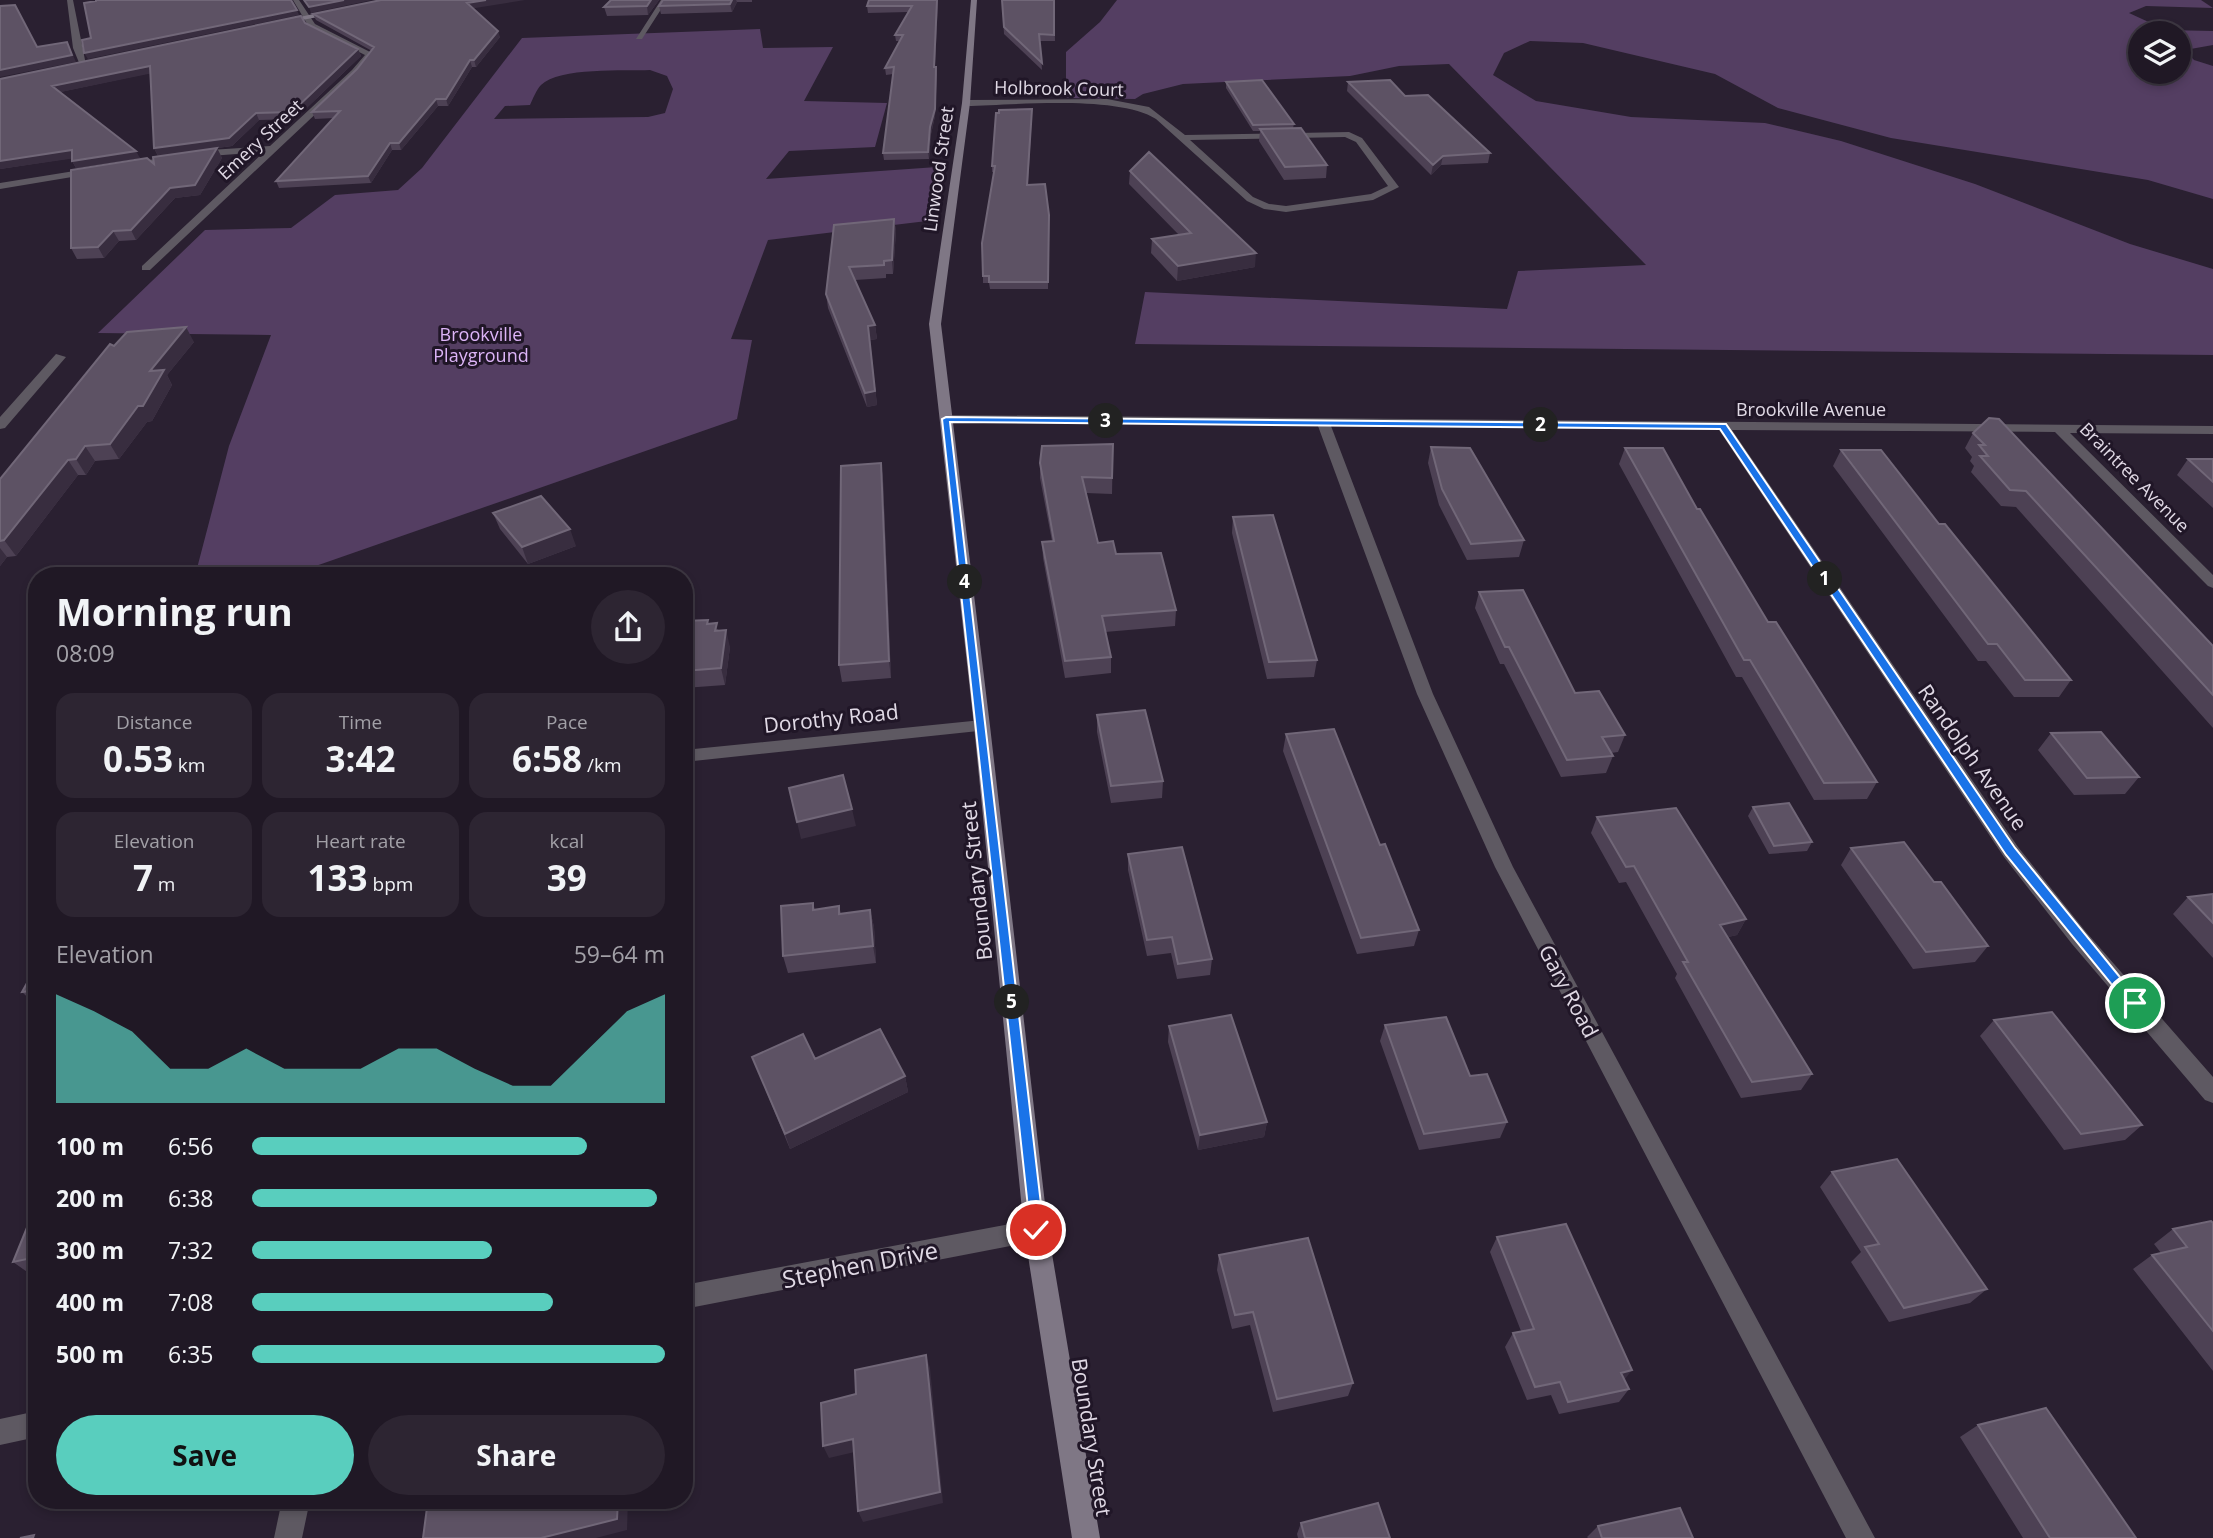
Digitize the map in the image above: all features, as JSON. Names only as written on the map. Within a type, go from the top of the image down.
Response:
[{"type":"main road","name":"Linwood Street","points":[[937,342],[935,307],[966,103],[974,0]]},
{"type":"main road","points":[[276,23],[351,8]]},
{"type":"main road","points":[[70,66],[94,61]]},
{"type":"main road","name":"Boundary Street","points":[[937,342],[982,726],[1036,1230],[1086,1538]]},
{"type":"street","points":[[70,0],[77,52],[83,63]]},
{"type":"street","points":[[296,0],[305,17]]},
{"type":"street","points":[[639,37],[664,0]]},
{"type":"street","name":"Emery Street","points":[[146,268],[355,72],[370,54],[312,25],[305,17]]},
{"type":"street","name":"Holbrook Court","points":[[966,103],[1083,102],[1131,105],[1159,117],[1182,138],[1250,199],[1266,207],[1286,209],[1373,197],[1394,187],[1359,140],[1346,134],[1182,138]]},
{"type":"street","points":[[0,186],[210,153],[272,149]]},
{"type":"street","points":[[0,425],[60,357]]},
{"type":"street","name":"Brookville Avenue","points":[[946,419],[2213,430]]},
{"type":"street","name":"Gary Road","points":[[1323,423],[1425,694],[1504,867],[1861,1538]]},
{"type":"street","name":"Randolph Avenue","points":[[1723,426],[2011,852],[2079,938],[2213,1093]]},
{"type":"street","name":"Braintree Avenue","points":[[2059,429],[2213,583]]},
{"type":"street","name":"Dorothy Road","points":[[693,755],[982,726]]},
{"type":"street","name":"Stephen Drive","points":[[693,1295],[1036,1230]]},
{"type":"street","points":[[0,1432],[28,1426]]},
{"type":"street","points":[[288,1538],[294,1509]]},
{"type":"green space","points":[[1117,0],[2201,0],[2213,8],[2146,6],[2129,13],[2146,21],[2128,21],[2128,84],[2191,84],[2191,57],[2213,66],[2213,199],[2148,180],[1891,138],[1778,108],[1715,74],[1583,43],[1530,41],[1504,53],[1493,75],[1536,101],[1631,117],[1765,123],[1841,141],[1975,184],[2130,244],[2213,269],[2213,355],[1135,344],[1145,292],[1507,309],[1518,271],[1646,265],[1449,64],[1399,66],[1350,76],[1183,84],[1143,94],[1135,99],[1066,98],[1066,52],[1100,22]]},
{"type":"green space","name":"Brookville Playground","points":[[760,29],[763,48],[833,47],[804,101],[887,103],[875,147],[789,151],[766,179],[937,167],[927,221],[768,240],[731,339],[752,340],[737,419],[313,567],[197,567],[229,446],[271,335],[98,333],[205,230],[291,228],[335,195],[398,190],[422,168],[522,38]],"holes":[[[650,70],[667,76],[673,89],[665,113],[648,117],[494,119],[505,106],[530,105],[541,85],[562,75],[593,71]]]},
{"type":"green space","points":[[2191,31],[2213,31],[2213,45],[2191,49]]},
{"type":"building","points":[[96,0],[291,0],[297,10],[84,53],[82,40],[91,38],[84,3]]},
{"type":"building","points":[[304,0],[344,0],[309,7]]},
{"type":"building","points":[[381,0],[486,0],[467,3],[498,31],[474,60],[470,60],[446,99],[436,99],[399,143],[390,143],[368,176],[276,181],[340,111],[312,112],[357,69],[374,47],[313,14]]},
{"type":"building","points":[[611,0],[651,0],[647,6],[604,7]]},
{"type":"building","points":[[663,0],[732,0],[730,4],[659,6]]},
{"type":"building","points":[[869,0],[937,0],[935,109],[928,152],[883,153],[894,67],[885,68],[903,35],[895,35],[912,6],[867,6]]},
{"type":"building","points":[[1002,0],[1054,0],[1054,35],[1039,34],[1042,63],[1004,27]]},
{"type":"building","points":[[15,5],[37,47],[67,42],[72,55],[0,70],[0,6]]},
{"type":"building","points":[[301,16],[305,23],[358,49],[292,112],[256,113],[229,138],[154,148],[150,66],[52,86],[136,151],[72,161],[72,150],[0,161],[0,79]]},
{"type":"building","points":[[1262,80],[1294,124],[1253,125],[1226,82]]},
{"type":"building","points":[[1390,80],[1405,96],[1428,95],[1490,153],[1443,156],[1433,165],[1348,82]]},
{"type":"building","points":[[1032,109],[1027,185],[1045,184],[1049,215],[1048,282],[989,282],[989,276],[983,276],[982,243],[995,166],[992,166],[996,113],[999,113],[999,110]]},
{"type":"building","points":[[1301,128],[1327,165],[1285,167],[1260,129]]},
{"type":"building","points":[[217,148],[195,185],[170,188],[131,230],[113,231],[98,247],[71,248],[71,170],[147,158],[154,164],[153,157]]},
{"type":"building","points":[[1149,152],[1256,253],[1178,266],[1152,239],[1191,233],[1130,171]]},
{"type":"building","points":[[894,219],[892,260],[884,261],[884,265],[849,267],[875,325],[868,326],[875,391],[865,393],[826,294],[834,225]]},
{"type":"building","points":[[186,327],[150,371],[164,370],[143,406],[138,406],[110,444],[85,446],[76,459],[68,460],[4,540],[0,541],[0,479],[110,344],[114,346],[127,332]]},
{"type":"building","points":[[1989,418],[1999,419],[2213,646],[2213,695],[2026,491],[2010,490],[1980,456],[1988,456],[1979,445],[1985,445],[1973,433]]},
{"type":"building","points":[[1113,444],[1112,478],[1082,477],[1098,543],[1113,541],[1116,554],[1161,553],[1176,610],[1102,616],[1111,657],[1065,661],[1042,542],[1054,541],[1040,463],[1042,446]]},
{"type":"building","points":[[1431,447],[1470,448],[1524,540],[1471,544],[1442,489]]},
{"type":"building","points":[[1625,448],[1663,448],[1697,509],[1700,509],[1768,622],[1776,622],[1877,782],[1824,783],[1750,660],[1744,660]]},
{"type":"building","points":[[1841,450],[1881,450],[1939,524],[1945,524],[2071,680],[2025,680],[1997,644],[1988,644]]},
{"type":"building","points":[[2188,459],[2213,459],[2213,482]]},
{"type":"building","points":[[881,463],[889,661],[839,665],[841,466]]},
{"type":"building","points":[[541,496],[570,529],[522,547],[493,513]]},
{"type":"building","points":[[1273,515],[1317,660],[1269,662],[1233,517]]},
{"type":"building","points":[[1523,590],[1575,693],[1599,691],[1625,735],[1602,737],[1613,756],[1567,760],[1509,647],[1505,647],[1479,592]]},
{"type":"building","points":[[708,620],[707,624],[717,623],[715,631],[726,630],[721,668],[693,670],[693,621]]},
{"type":"building","points":[[1145,710],[1163,781],[1111,786],[1097,715]]},
{"type":"building","points":[[1334,729],[1380,845],[1385,844],[1419,930],[1361,938],[1286,734]]},
{"type":"building","points":[[2101,732],[2139,777],[2087,778],[2051,733]]},
{"type":"building","points":[[843,775],[852,809],[797,822],[789,788]]},
{"type":"building","points":[[1789,803],[1812,842],[1774,846],[1753,807]]},
{"type":"building","points":[[1676,808],[1746,919],[1720,925],[1812,1074],[1752,1082],[1683,962],[1688,962],[1634,866],[1626,867],[1597,817]]},
{"type":"building","points":[[1904,842],[1934,882],[1941,882],[1988,946],[1926,952],[1851,848]]},
{"type":"building","points":[[1182,847],[1212,959],[1178,964],[1172,937],[1147,940],[1128,854]]},
{"type":"building","points":[[2213,894],[2213,923],[2188,897]]},
{"type":"building","points":[[813,903],[813,910],[839,906],[839,914],[870,910],[873,946],[783,956],[781,906]]},
{"type":"building","points":[[2052,1012],[2142,1125],[2081,1134],[1994,1020]]},
{"type":"building","points":[[1231,1015],[1267,1122],[1200,1135],[1169,1026]]},
{"type":"building","points":[[1446,1017],[1470,1076],[1487,1074],[1507,1122],[1424,1134],[1385,1025]]},
{"type":"building","points":[[880,1029],[905,1076],[785,1134],[752,1057],[803,1034],[815,1059]]},
{"type":"building","points":[[1897,1159],[1987,1289],[1904,1308],[1865,1247],[1879,1244],[1832,1172]]},
{"type":"building","points":[[2211,1221],[2213,1331],[2152,1255],[2187,1247],[2173,1229]]},
{"type":"building","points":[[1566,1224],[1632,1370],[1621,1373],[1629,1389],[1568,1402],[1560,1382],[1535,1387],[1513,1333],[1534,1329],[1497,1237]]},
{"type":"building","points":[[28,1225],[28,1259],[13,1262]]},
{"type":"building","points":[[1308,1238],[1353,1383],[1277,1399],[1253,1312],[1235,1315],[1219,1255]]},
{"type":"building","points":[[926,1355],[940,1492],[858,1511],[853,1439],[823,1446],[821,1403],[856,1394],[855,1370]]},
{"type":"building","points":[[2046,1408],[2136,1538],[2050,1538],[1978,1425]]},
{"type":"building","points":[[1378,1503],[1390,1538],[1305,1538],[1301,1523]]},
{"type":"building","points":[[1680,1508],[1693,1538],[1602,1538],[1598,1526]]},
{"type":"building","points":[[427,1509],[618,1509],[617,1519],[541,1538],[423,1538]]},
{"type":"route","points":[[1036,1230],[946,419],[1723,426],[2011,852],[2135,1003]]}]
